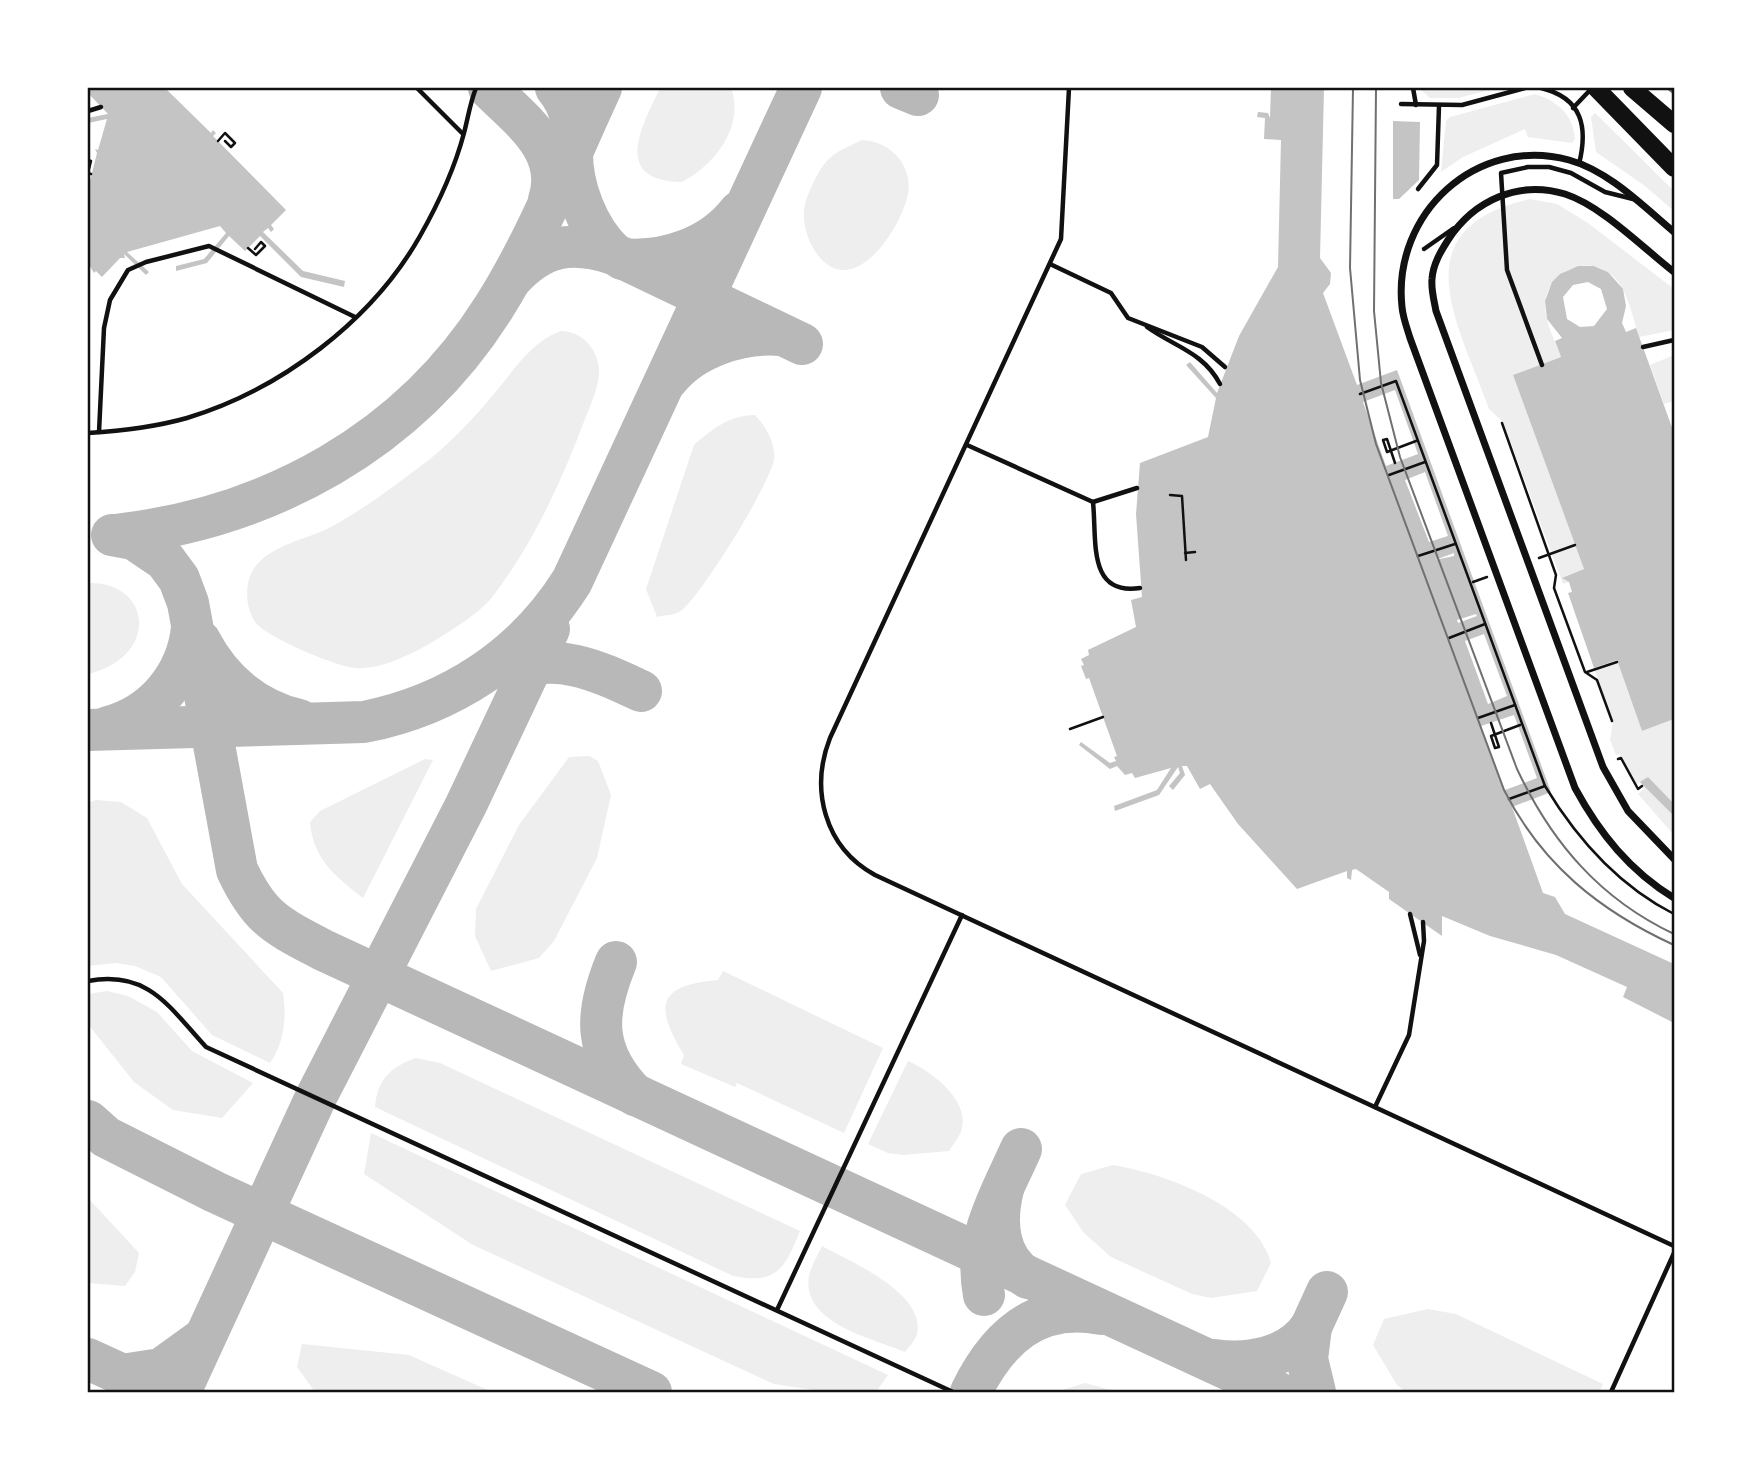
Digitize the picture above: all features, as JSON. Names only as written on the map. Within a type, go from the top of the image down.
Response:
[{"type":"highway","points":[[1595,88],[1675,168]]},
{"type":"highway","points":[[1632,88],[1675,124]]},
{"type":"street","points":[[1675,232],[1608,179],[1579,164],[1546,156],[1520,156],[1480,166],[1445,188],[1418,222],[1404,262],[1402,309],[1575,788],[1597,827],[1617,852],[1654,886],[1675,898]]},
{"type":"street","points":[[1675,272],[1580,201],[1546,190],[1523,190],[1492,199],[1457,226],[1438,256],[1432,276],[1436,311],[1603,767],[1628,811],[1675,859]]},
{"type":"lane","points":[[416,88],[464,135]]},
{"type":"lane","points":[[88,433],[156,425],[189,417],[262,387],[328,342],[388,281],[421,234],[464,135],[476,88]]},
{"type":"lane","points":[[1069,88],[1064,228],[1050,264],[823,757],[820,790],[827,822],[843,847],[863,868],[1675,1246]]},
{"type":"lane","points":[[1413,88],[1416,105]]},
{"type":"lane","points":[[1401,104],[1462,105],[1525,88]]},
{"type":"lane","points":[[1541,88],[1562,97],[1584,122],[1585,141],[1579,164]]},
{"type":"lane","points":[[1573,107],[1595,88]]},
{"type":"lane","points":[[1418,189],[1437,165],[1439,106]]},
{"type":"lane","points":[[88,111],[101,107]]},
{"type":"lane","points":[[1542,365],[1507,270],[1499,179],[1505,171],[1549,167],[1571,173],[1605,192],[1635,199]]},
{"type":"lane","points":[[1424,249],[1457,226]]},
{"type":"lane","points":[[99,432],[104,328],[110,300],[128,270],[146,262],[209,246],[355,317]]},
{"type":"lane","points":[[1050,264],[1111,293],[1128,318],[1202,347],[1225,367]]},
{"type":"lane","points":[[1143,325],[1166,341],[1204,360],[1220,384]]},
{"type":"lane","points":[[1643,347],[1675,340]]},
{"type":"lane","points":[[967,445],[1093,502],[1137,488]]},
{"type":"lane","points":[[1093,502],[1100,572],[1109,584],[1122,591],[1140,587]]},
{"type":"lane","points":[[1410,914],[1420,956]]},
{"type":"lane","points":[[777,1310],[962,915]]},
{"type":"lane","points":[[1375,1107],[1409,1035],[1424,941],[1423,922]]},
{"type":"lane","points":[[88,981],[127,980],[148,988],[162,998],[206,1047],[953,1392]]},
{"type":"lane","points":[[1611,1392],[1675,1253]]},
{"type":"path","points":[[218,141],[225,133],[235,143],[230,147],[225,141]]},
{"type":"path","points":[[88,160],[91,161],[89,172]]},
{"type":"path","points":[[248,248],[256,255],[265,246],[261,242],[255,249]]},
{"type":"path","points":[[1360,394],[1396,381],[1545,786],[1569,823],[1610,869],[1675,914]]},
{"type":"path","points":[[1502,423],[1556,575],[1554,588],[1586,672],[1597,680],[1612,721]]},
{"type":"path","points":[[1395,463],[1387,439],[1383,440],[1387,452],[1416,441]]},
{"type":"path","points":[[1389,475],[1425,462]]},
{"type":"path","points":[[1170,495],[1182,496],[1186,561]]},
{"type":"path","points":[[1418,555],[1455,544]]},
{"type":"path","points":[[1185,553],[1195,552]]},
{"type":"path","points":[[1448,638],[1485,624]]},
{"type":"path","points":[[1586,672],[1617,662]]},
{"type":"path","points":[[1478,718],[1515,704]]},
{"type":"path","points":[[1070,729],[1103,717]]},
{"type":"path","points":[[1491,723],[1499,747],[1495,748],[1491,736],[1520,725]]},
{"type":"path","points":[[1618,760],[1620,758],[1638,789],[1642,786]]},
{"type":"path","points":[[1509,799],[1545,786]]},
{"type":"shaded area","points":[[660,88],[731,88],[734,116],[724,143],[706,165],[682,182],[660,179],[646,172],[639,162],[640,134]]},
{"type":"shaded area","points":[[1419,88],[1498,88],[1458,98],[1430,98]]},
{"type":"shaded area","points":[[1535,94],[1557,105],[1568,116],[1574,130],[1575,139],[1572,143],[1528,137],[1525,129],[1463,157],[1441,172],[1446,121],[1450,117]]},
{"type":"shaded area","points":[[1595,113],[1674,191],[1674,211],[1645,186],[1596,152],[1591,117]]},
{"type":"shaded area","points":[[862,140],[882,145],[903,164],[909,183],[908,194],[893,230],[875,254],[853,269],[841,270],[832,267],[818,256],[808,238],[804,211],[815,178],[826,162],[838,152]]},
{"type":"shaded area","points":[[1530,199],[1557,204],[1588,223],[1674,289],[1674,330],[1639,337],[1626,297],[1614,277],[1593,266],[1570,269],[1553,283],[1547,293],[1545,305],[1548,325],[1561,357],[1513,375],[1584,569],[1563,578],[1569,582],[1563,584],[1503,422],[1489,409],[1464,344],[1449,283],[1451,256],[1464,232],[1489,213]]},
{"type":"shaded area","points":[[561,331],[581,337],[595,354],[599,368],[597,387],[547,509],[523,552],[486,604],[465,621],[413,653],[369,668],[355,668],[318,657],[272,635],[255,622],[249,609],[247,594],[251,573],[262,559],[280,548],[343,520],[430,459],[486,404],[531,350]]},
{"type":"shaded area","points":[[1674,355],[1674,401],[1664,404],[1650,365]]},
{"type":"shaded area","points":[[755,415],[769,435],[773,447],[774,459],[770,472],[749,513],[692,600],[680,612],[657,617],[646,589],[694,445],[722,424],[737,417]]},
{"type":"shaded area","points":[[88,583],[109,586],[125,594],[135,606],[139,621],[137,637],[128,652],[112,665],[88,674]]},
{"type":"shaded area","points":[[1618,663],[1642,731],[1674,719],[1674,835],[1638,794],[1644,789],[1640,782],[1637,784],[1620,754],[1616,755],[1610,740],[1613,722],[1595,671]]},
{"type":"shaded area","points":[[589,756],[598,761],[611,795],[597,858],[554,941],[539,958],[491,971],[475,936],[476,909],[519,825],[569,757]]},
{"type":"shaded area","points":[[425,759],[433,760],[363,898],[327,866],[316,846],[310,822],[320,811]]},
{"type":"shaded area","points":[[96,800],[121,802],[147,818],[182,884],[283,993],[283,1030],[270,1063],[212,1035],[161,977],[135,966],[116,963],[88,966],[88,803]]},
{"type":"shaded area","points":[[723,971],[883,1048],[844,1133],[737,1083],[735,1087],[681,1064],[684,1055],[668,1023],[665,1011],[667,1001],[683,987],[718,980]]},
{"type":"shaded area","points":[[107,991],[128,996],[157,1012],[192,1051],[253,1083],[222,1118],[173,1110],[134,1082],[88,1024],[88,994]]},
{"type":"shaded area","points":[[416,1058],[440,1063],[800,1231],[789,1255],[784,1264],[770,1275],[760,1278],[733,1276],[375,1107],[379,1089],[386,1076]]},
{"type":"shaded area","points":[[908,1061],[938,1080],[961,1109],[961,1132],[949,1151],[903,1155],[888,1153],[868,1144]]},
{"type":"shaded area","points":[[371,1133],[888,1375],[876,1392],[827,1392],[774,1384],[473,1245],[364,1174]]},
{"type":"shaded area","points":[[1113,1165],[1182,1185],[1228,1209],[1247,1225],[1262,1243],[1271,1263],[1257,1291],[1211,1298],[1192,1294],[1111,1257],[1084,1233],[1065,1205],[1081,1174]]},
{"type":"shaded area","points":[[88,1198],[139,1253],[135,1272],[125,1286],[88,1283]]},
{"type":"shaded area","points":[[822,1246],[884,1281],[910,1305],[917,1319],[917,1334],[905,1352],[842,1326],[816,1306],[809,1292],[809,1276]]},
{"type":"shaded area","points":[[1428,1309],[1456,1314],[1603,1384],[1599,1392],[1406,1392],[1397,1385],[1373,1345],[1384,1319]]},
{"type":"shaded area","points":[[302,1344],[409,1355],[492,1392],[315,1392],[297,1367]]},
{"type":"shaded area","points":[[1085,1383],[1118,1392],[1056,1392]]},
{"type":"building","points":[[88,88],[165,88],[211,133],[213,130],[216,133],[213,136],[286,210],[271,225],[274,229],[271,232],[268,228],[263,232],[303,271],[345,281],[344,287],[301,277],[260,236],[245,251],[229,236],[207,263],[176,271],[176,266],[204,259],[226,233],[220,226],[127,252],[149,272],[146,275],[124,254],[125,258],[120,258],[102,277],[96,271],[94,273],[88,263],[88,189],[97,153],[95,149],[98,150],[107,119],[88,123],[88,118],[108,114],[88,93]]},
{"type":"building","points":[[1271,88],[1324,88],[1320,258],[1331,273],[1330,284],[1323,293],[1357,385],[1397,370],[1551,792],[1512,807],[1543,893],[1555,897],[1565,914],[1674,964],[1674,1023],[1623,997],[1627,987],[1556,955],[1490,936],[1442,916],[1442,936],[1389,899],[1389,892],[1356,869],[1352,870],[1351,880],[1347,878],[1347,871],[1297,889],[1238,824],[1210,784],[1200,789],[1187,766],[1182,766],[1185,775],[1173,790],[1169,786],[1180,773],[1178,767],[1159,795],[1115,811],[1114,806],[1157,790],[1171,768],[1135,778],[1132,773],[1125,775],[1117,766],[1110,769],[1079,745],[1081,742],[1110,763],[1116,761],[1114,757],[1117,756],[1089,678],[1086,679],[1081,666],[1084,665],[1081,659],[1089,655],[1088,650],[1136,627],[1131,600],[1142,597],[1136,514],[1140,463],[1208,437],[1216,398],[1186,365],[1190,362],[1217,393],[1239,336],[1278,267],[1281,140],[1264,139],[1265,118],[1257,117],[1258,112],[1268,113],[1270,118]],"holes":[[[1395,390],[1418,454],[1386,466],[1363,402]],[[1425,472],[1448,536],[1429,542],[1405,480]],[[1476,614],[1477,616],[1458,623],[1457,620]],[[1484,634],[1507,696],[1488,704],[1465,641]],[[1514,715],[1537,778],[1505,790],[1481,726]]]},
{"type":"building","points":[[1393,121],[1420,122],[1419,180],[1399,199],[1393,199]]},
{"type":"building","points":[[1578,266],[1594,266],[1608,272],[1623,289],[1626,306],[1622,323],[1626,332],[1636,328],[1674,433],[1674,719],[1642,731],[1617,660],[1594,668],[1568,593],[1572,592],[1569,582],[1562,578],[1584,569],[1513,375],[1561,357],[1555,341],[1562,338],[1547,319],[1545,301],[1552,282],[1560,274]],"holes":[[[1588,282],[1601,289],[1607,309],[1594,326],[1580,327],[1567,319],[1563,297],[1573,285]]]},
{"type":"building","points":[[1648,777],[1674,804],[1674,816],[1640,782]]},
{"type":"taxiway","points":[[489,88],[526,124],[545,151],[551,166],[549,200]]},
{"type":"taxiway","points":[[556,88],[570,117],[572,163],[582,206],[596,232],[614,254]]},
{"type":"taxiway","points":[[115,535],[172,526],[227,511],[280,491],[331,465],[378,434],[421,397],[460,355],[510,281],[538,227],[601,88]]},
{"type":"taxiway","points":[[88,730],[364,722],[396,714],[456,690],[508,654],[532,632],[572,581],[801,88]]},
{"type":"taxiway","points":[[901,88],[918,95]]},
{"type":"taxiway","points":[[622,259],[655,258],[686,250],[715,235],[739,212]]},
{"type":"taxiway","points":[[511,279],[546,252],[571,247],[598,250],[614,254],[802,344]]},
{"type":"taxiway","points":[[667,380],[690,359],[719,344],[750,336],[781,335]]},
{"type":"taxiway","points":[[112,535],[134,539],[165,560],[179,579],[188,603],[237,870],[254,900],[281,927],[323,950],[1277,1392]]},
{"type":"taxiway","points":[[108,727],[140,713],[165,691],[183,662],[192,628]]},
{"type":"taxiway","points":[[180,1392],[316,1097],[466,805],[549,629]]},
{"type":"taxiway","points":[[200,641],[218,669],[241,692],[268,709],[299,720]]},
{"type":"taxiway","points":[[509,671],[527,665],[561,663],[593,671],[641,691]]},
{"type":"taxiway","points":[[616,962],[604,998],[602,1031],[611,1063],[635,1095]]},
{"type":"taxiway","points":[[88,1121],[106,1137],[215,1192],[651,1392]]},
{"type":"taxiway","points":[[984,1295],[982,1255],[985,1237],[990,1219],[1021,1149]]},
{"type":"taxiway","points":[[1003,1189],[999,1227],[1004,1250],[1010,1261],[1028,1278]]},
{"type":"taxiway","points":[[1300,1351],[1327,1292]]},
{"type":"taxiway","points":[[971,1392],[993,1356],[1021,1328],[1057,1313],[1078,1311],[1101,1314]]},
{"type":"taxiway","points":[[1311,1327],[1307,1359],[1315,1392]]},
{"type":"taxiway","points":[[1214,1360],[1241,1361],[1268,1357],[1292,1346],[1311,1327]]},
{"type":"taxiway","points":[[132,1392],[122,1375],[161,1369],[204,1338]]},
{"type":"taxiway","points":[[88,1359],[147,1386]]},
{"type":"tram line","points":[[1353,88],[1350,268],[1360,380],[1376,444],[1504,790],[1536,841],[1576,883],[1622,917],[1674,945]]},
{"type":"tram line","points":[[1376,88],[1374,311],[1381,383],[1400,457],[1517,769],[1531,796],[1563,844],[1601,886],[1647,920],[1674,934]]},
{"type":"railway","points":[[1669,88],[1674,92]]}]
